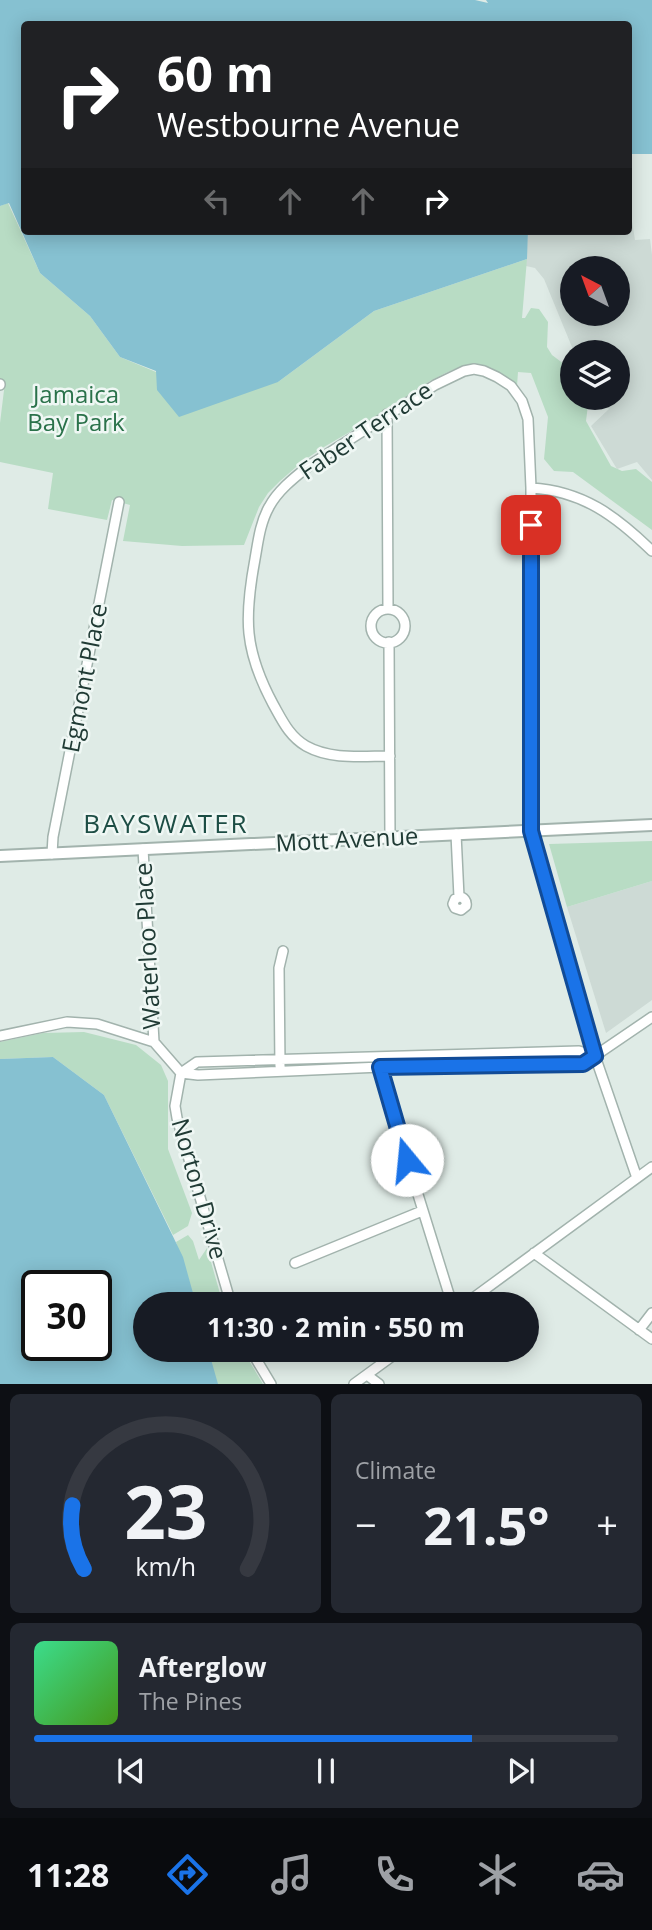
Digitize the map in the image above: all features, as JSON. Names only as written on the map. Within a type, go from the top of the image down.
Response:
[{"type":"street","name":"Faber Terrace","points":[[390,756],[340,756],[318,751],[294,737],[285,727],[261,682],[249,643],[247,616],[258,541],[270,505],[293,479],[310,465],[441,381],[469,370],[491,373],[517,391],[528,419],[531,488]]},
{"type":"street","points":[[387,414],[388,609]]},
{"type":"street","points":[[637,1178],[595,1056],[531,831],[531,488],[565,493],[590,502],[625,526],[652,551]]},
{"type":"street","name":"Egmont Place","points":[[52,854],[53,837],[119,502]]},
{"type":"street","points":[[388,609],[399,613],[404,623],[403,634],[389,642],[379,640],[371,626],[378,612],[388,609]]},
{"type":"street","points":[[389,642],[390,839]]},
{"type":"street","name":"Mott Avenue","points":[[0,856],[652,825]]},
{"type":"street","points":[[456,834],[459,897]]},
{"type":"street","name":"Waterloo Place","points":[[143,849],[154,1042]]},
{"type":"street","points":[[280,1071],[279,968],[283,951]]},
{"type":"street","points":[[181,1073],[197,1062],[280,1060],[583,1064],[652,1017]]},
{"type":"street","points":[[0,1036],[67,1022],[97,1024],[154,1042],[181,1073],[198,1075],[381,1062]]},
{"type":"street","points":[[381,1062],[422,1211],[448,1292]]},
{"type":"street","name":"Norton Drive","points":[[181,1073],[175,1106],[177,1118],[228,1292]]},
{"type":"street","points":[[481,1292],[652,1167]]},
{"type":"street","points":[[295,1263],[422,1211]]},
{"type":"street","points":[[534,1253],[652,1339]]},
{"type":"street","points":[[639,1330],[652,1313]]},
{"type":"street","points":[[258,1362],[271,1384]]},
{"type":"street","points":[[354,1384],[384,1362]]},
{"type":"street","points":[[367,1375],[379,1384]]},
{"type":"shaded area","points":[[632,221],[635,240],[650,239],[652,480],[637,462],[617,469],[591,426],[608,410],[630,410],[630,340],[569,340],[563,326],[630,326],[630,256],[560,256],[560,318],[544,279],[535,268],[526,266],[528,235],[632,235]]},
{"type":"shaded area","points":[[652,881],[652,1000],[606,1033],[567,907]]},
{"type":"green space","name":"Jamaica Bay Park","points":[[8,203],[40,273],[90,316],[120,357],[156,372],[278,382],[374,311],[527,259],[522,318],[525,318],[531,308],[539,309],[548,322],[547,347],[560,361],[560,410],[587,410],[586,421],[611,466],[622,471],[636,469],[652,482],[652,530],[573,472],[554,471],[544,459],[548,417],[531,373],[518,372],[517,386],[491,370],[468,366],[430,381],[303,461],[268,493],[259,507],[244,545],[182,546],[123,541],[130,505],[112,500],[107,520],[48,509],[53,473],[0,462],[0,423],[5,382],[0,381],[0,206]]},
{"type":"green space","points":[[652,841],[652,881],[567,907],[549,844]]},
{"type":"green space","points":[[84,1032],[136,1045],[161,1065],[168,1081],[168,1149],[192,1213],[188,1226],[173,1235],[104,1095],[53,1057],[0,1059],[0,1042],[43,1033]]},
{"type":"green space","points":[[188,1235],[193,1241],[199,1260],[207,1248],[220,1292],[191,1292],[176,1242]]},
{"type":"green space","points":[[211,1362],[250,1362],[263,1384],[217,1384]]},
{"type":"water","points":[[0,0],[475,0],[488,3],[486,0],[652,0],[652,154],[632,154],[632,21],[21,21],[21,230],[9,203],[0,206]]},
{"type":"water","points":[[23,235],[528,235],[527,259],[374,311],[278,382],[179,417],[157,390],[156,371],[120,357],[90,316],[40,273]]},
{"type":"water","points":[[53,1057],[104,1095],[183,1257],[193,1292],[133,1292],[133,1362],[212,1362],[218,1384],[0,1384],[0,1059]]},
{"type":"district","name":"BAYSWATER","points":[[166,824]]},
{"type":"route","points":[[407,1160],[380,1067],[583,1064],[595,1056],[531,831],[531,525]]}]
